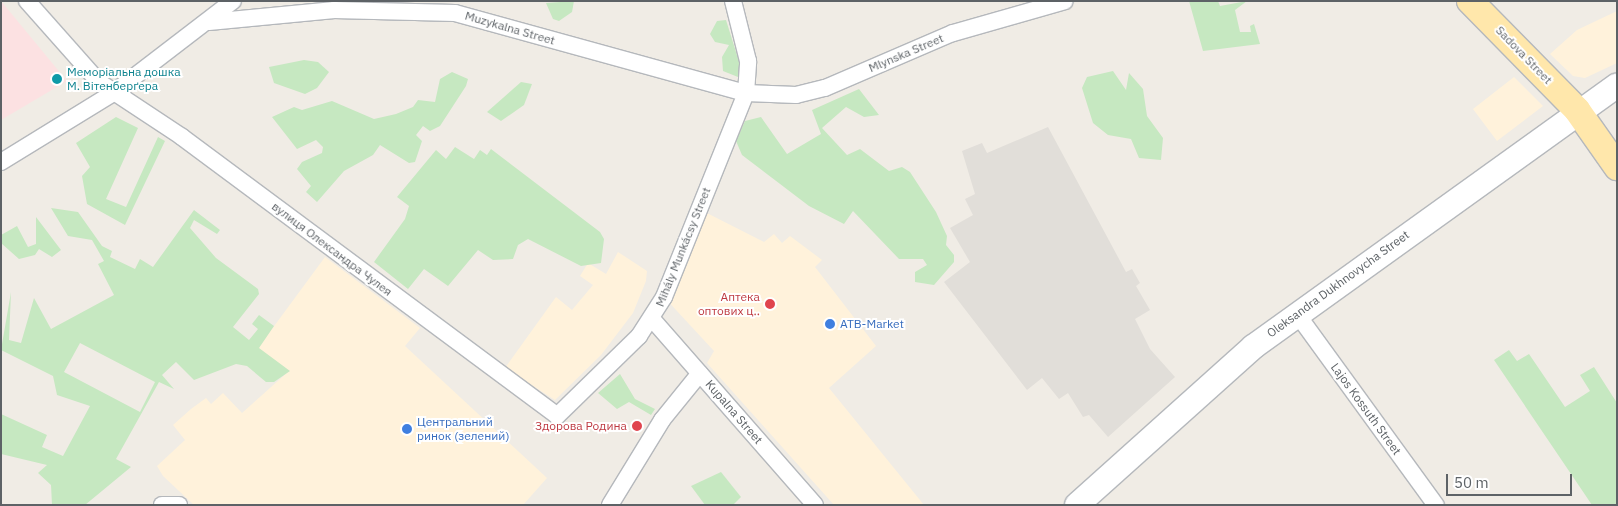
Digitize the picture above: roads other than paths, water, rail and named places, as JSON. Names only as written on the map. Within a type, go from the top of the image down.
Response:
[{"type":"main road","name":"Sadova Street","points":[[1470,1],[1577,110],[1617,167]]},
{"type":"street","name":"вулиця Олександра Чулея","points":[[27,1],[78,62],[113,93],[182,137],[547,409]]},
{"type":"street","points":[[1,162],[113,93],[209,22],[233,1]]},
{"type":"street","name":"Mihály Munkácsy Street","points":[[547,409],[558,416],[653,320],[746,93],[748,61],[734,1]]},
{"type":"street","name":"Mlynska Street","points":[[746,93],[796,95],[825,88],[920,45],[1065,1]]},
{"type":"street","name":"Muzykalna Street","points":[[209,22],[334,10],[455,14],[746,93]]},
{"type":"street","name":"Oleksandra Dukhnovycha Street","points":[[1077,505],[1209,384],[1296,314],[1577,110],[1617,86]]},
{"type":"street","name":"Lajos Kossuth Street","points":[[1296,314],[1436,505]]},
{"type":"street","name":"Kupalna Street","points":[[653,320],[815,505]]},
{"type":"street","points":[[610,505],[662,420],[700,373]]},
{"type":"street","points":[[162,505],[179,505]]},
{"type":"place","name":"Меморіальна дошка М. Вітенберґера","points":[[57,79]]},
{"type":"place","name":"Аптека оптових ц‥","points":[[770,304]]},
{"type":"place","name":"ATB-Market","points":[[830,324]]},
{"type":"place","name":"Здорова Родина","points":[[637,426]]},
{"type":"place","name":"Центральний ринок (зелений)","points":[[407,429]]}]
